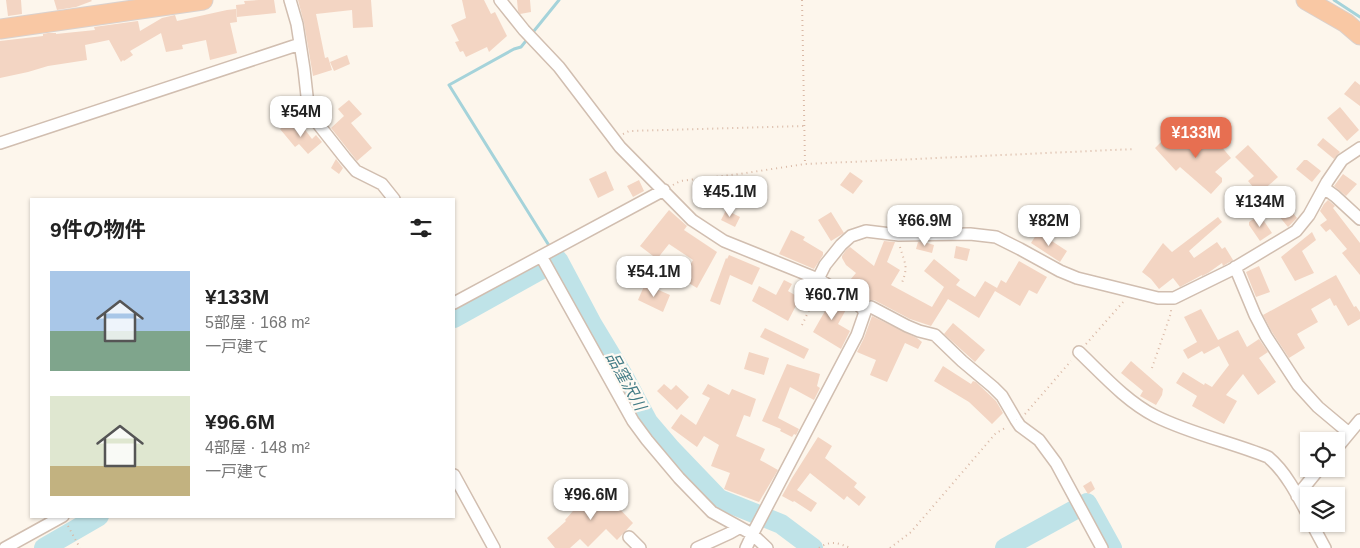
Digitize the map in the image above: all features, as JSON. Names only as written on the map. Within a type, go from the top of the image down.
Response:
[{"type":"highway","points":[[0,29],[203,0]]},
{"type":"highway","points":[[1306,0],[1346,23],[1360,35]]},
{"type":"street","points":[[290,0],[297,24],[308,105],[315,120],[356,171],[382,184],[393,198]]},
{"type":"street","points":[[500,0],[524,30],[559,66],[620,147],[692,220],[724,241],[821,281],[850,298],[865,312],[857,335],[746,548]]},
{"type":"street","points":[[0,143],[300,44]]},
{"type":"street","points":[[821,281],[825,266],[850,236],[866,231],[899,234],[970,234],[996,238],[1077,278],[1158,298],[1174,298],[1235,268],[1296,231],[1309,215],[1342,160],[1360,148]]},
{"type":"street","points":[[1324,188],[1360,219]]},
{"type":"street","points":[[455,300],[664,190]]},
{"type":"street","points":[[541,256],[633,421],[647,440],[679,478],[712,512],[752,534],[767,548]]},
{"type":"street","points":[[1235,268],[1266,336],[1298,385],[1318,407],[1349,433]]},
{"type":"street","points":[[862,309],[871,307],[907,326],[935,335],[993,387],[1002,396],[1020,426],[1039,440],[1056,463],[1102,548]]},
{"type":"street","points":[[1079,352],[1124,395],[1155,416],[1200,434],[1268,456],[1300,501]]},
{"type":"street","points":[[1345,438],[1360,420]]},
{"type":"street","points":[[455,477],[494,548]]},
{"type":"street","points":[[1297,496],[1313,477]]},
{"type":"street","points":[[5,548],[59,518]]},
{"type":"street","points":[[697,548],[739,528]]},
{"type":"street","points":[[1316,532],[1325,548]]},
{"type":"street","points":[[629,537],[640,548]]},
{"type":"path","points":[[802,0],[805,164]]},
{"type":"path","points":[[613,138],[628,132],[805,126]]},
{"type":"path","points":[[664,190],[680,181],[805,164],[1135,149]]},
{"type":"path","points":[[899,234],[900,248],[906,261],[905,275],[900,285]]},
{"type":"path","points":[[802,325],[821,281]]},
{"type":"path","points":[[1152,368],[1171,313],[1170,298]]},
{"type":"path","points":[[64,518],[80,548]]},
{"type":"path","points":[[819,548],[836,542],[850,548]]},
{"type":"building","points":[[6,0],[21,0],[22,14],[8,16]]},
{"type":"building","points":[[54,0],[92,1],[76,7],[57,10]]},
{"type":"building","points":[[274,0],[276,13],[237,17],[236,5],[245,4],[244,1]]},
{"type":"building","points":[[298,0],[371,0],[373,27],[353,28],[352,10],[316,14],[325,58],[328,57],[332,70],[313,76]]},
{"type":"building","points":[[462,0],[484,0],[491,14],[495,12],[507,36],[489,52],[487,47],[466,57],[463,51],[460,52],[455,42],[459,41],[451,25],[466,18]]},
{"type":"building","points":[[517,0],[530,0],[531,12],[520,14]]},
{"type":"building","points":[[236,9],[237,22],[230,23],[237,53],[210,60],[206,40],[182,45],[183,49],[166,52],[161,33],[130,51],[133,55],[121,62],[109,40],[85,45],[87,60],[48,66],[0,78],[0,41],[43,36],[43,34],[48,33],[56,34],[95,30],[94,27],[138,21],[140,31],[162,18],[175,15],[177,21]]},
{"type":"building","points":[[347,55],[350,64],[334,71],[330,62]]},
{"type":"building","points":[[1355,81],[1360,85],[1360,106],[1344,94]]},
{"type":"building","points":[[349,100],[362,114],[351,123],[372,148],[357,161],[331,128],[344,116],[338,109]]},
{"type":"building","points":[[1340,107],[1359,130],[1347,141],[1327,118]]},
{"type":"building","points":[[289,122],[297,132],[303,127],[312,139],[316,135],[322,142],[308,154],[299,144],[295,147],[280,129]]},
{"type":"building","points":[[1198,130],[1217,148],[1220,145],[1231,158],[1215,172],[1222,178],[1222,182],[1211,194],[1180,167],[1176,171],[1155,148],[1170,133],[1183,146]]},
{"type":"building","points":[[1323,138],[1340,152],[1334,159],[1317,145]]},
{"type":"building","points":[[1248,145],[1278,177],[1259,194],[1248,181],[1254,176],[1235,157]]},
{"type":"building","points":[[336,159],[343,168],[339,174],[331,168]]},
{"type":"building","points":[[1304,160],[1307,160],[1321,171],[1312,182],[1296,169]]},
{"type":"building","points":[[606,171],[614,190],[598,198],[589,179]]},
{"type":"building","points":[[850,172],[863,181],[853,194],[840,185]]},
{"type":"building","points":[[1343,174],[1357,184],[1346,196],[1334,186]]},
{"type":"building","points":[[639,180],[644,191],[633,197],[627,186]]},
{"type":"building","points":[[1242,187],[1249,198],[1239,207],[1230,197]]},
{"type":"building","points":[[1328,200],[1335,206],[1333,208],[1360,243],[1360,275],[1342,253],[1347,249],[1330,229],[1326,232],[1320,225],[1327,220],[1320,211]]},
{"type":"building","points":[[1288,207],[1297,218],[1288,227],[1278,215]]},
{"type":"building","points":[[669,210],[687,226],[684,230],[717,252],[697,288],[682,279],[693,260],[669,244],[657,259],[640,246]]},
{"type":"building","points":[[726,210],[740,217],[735,227],[721,220]]},
{"type":"building","points":[[831,212],[844,233],[831,241],[818,220]]},
{"type":"building","points":[[1260,215],[1272,233],[1260,241],[1249,225],[1249,222]]},
{"type":"building","points":[[1218,217],[1222,222],[1189,251],[1194,258],[1217,242],[1222,249],[1225,247],[1233,260],[1223,266],[1222,263],[1208,273],[1180,287],[1173,278],[1159,289],[1142,272],[1163,243],[1172,252]]},
{"type":"building","points":[[791,230],[805,237],[803,240],[823,252],[814,269],[779,254]]},
{"type":"building","points":[[1038,232],[1067,251],[1060,262],[1031,243]]},
{"type":"building","points":[[1312,232],[1316,240],[1302,251],[1314,273],[1295,281],[1281,257]]},
{"type":"building","points":[[884,241],[895,242],[887,262],[900,270],[891,285],[932,307],[944,287],[924,271],[934,259],[960,280],[956,285],[975,297],[985,281],[997,288],[1001,280],[1006,283],[1019,261],[1047,277],[1037,294],[1029,290],[1020,306],[995,291],[979,318],[948,299],[931,326],[910,319],[874,300],[865,301],[845,286],[856,273],[846,265],[842,258],[846,250],[850,247],[874,266]]},
{"type":"building","points":[[918,242],[934,245],[932,253],[916,249]]},
{"type":"building","points":[[956,246],[970,249],[967,261],[954,258]]},
{"type":"building","points":[[729,255],[760,268],[752,285],[730,275],[720,305],[710,301],[726,258]]},
{"type":"building","points":[[1259,266],[1270,292],[1256,297],[1246,272]]},
{"type":"building","points":[[1336,275],[1354,307],[1356,306],[1360,312],[1360,319],[1348,326],[1330,298],[1311,309],[1318,322],[1297,334],[1305,348],[1289,358],[1263,315]]},
{"type":"building","points":[[784,280],[792,284],[788,291],[800,298],[788,321],[752,301],[759,286],[776,295]]},
{"type":"building","points":[[645,284],[670,295],[663,312],[638,300]]},
{"type":"building","points":[[823,292],[848,306],[838,324],[850,331],[841,349],[813,332],[825,311],[814,305]]},
{"type":"building","points":[[1201,309],[1218,340],[1238,330],[1247,347],[1259,339],[1268,352],[1259,358],[1276,382],[1258,395],[1243,374],[1226,395],[1237,401],[1224,424],[1192,406],[1197,396],[1176,383],[1183,372],[1204,385],[1205,383],[1212,387],[1229,365],[1219,346],[1204,354],[1202,351],[1188,359],[1183,350],[1197,342],[1184,317]]},
{"type":"building","points":[[872,316],[922,342],[918,349],[905,343],[887,382],[870,375],[876,360],[857,352]]},
{"type":"building","points":[[953,323],[985,350],[975,362],[944,334]]},
{"type":"building","points":[[765,328],[809,349],[804,359],[760,337]]},
{"type":"building","points":[[749,352],[769,358],[764,375],[744,369]]},
{"type":"building","points":[[1131,361],[1163,389],[1156,405],[1140,396],[1143,391],[1121,373]]},
{"type":"building","points":[[787,364],[820,374],[817,386],[820,388],[814,400],[790,387],[778,418],[799,429],[796,435],[794,434],[792,437],[780,431],[781,429],[762,421]]},
{"type":"building","points":[[943,366],[971,384],[973,381],[976,382],[996,401],[1003,413],[992,424],[969,402],[934,381]]},
{"type":"building","points":[[664,384],[671,390],[676,385],[689,397],[677,410],[657,391]]},
{"type":"building","points":[[708,384],[729,395],[732,389],[756,399],[750,417],[744,415],[736,436],[765,449],[760,460],[778,470],[759,502],[724,489],[730,473],[711,466],[719,445],[704,436],[697,447],[671,428],[681,414],[696,425],[710,398],[702,394]]},
{"type":"building","points":[[818,437],[832,446],[825,458],[857,483],[854,487],[866,497],[859,506],[847,496],[844,500],[810,473],[797,490],[817,503],[811,512],[782,496]]},
{"type":"building","points":[[1091,481],[1095,489],[1088,494],[1083,486]]},
{"type":"building","points":[[597,484],[633,523],[617,540],[606,529],[588,547],[580,539],[570,548],[555,548],[547,538],[566,521]]},
{"type":"waterway","points":[[558,260],[449,85],[521,47],[559,0]]},
{"type":"waterway","points":[[1334,0],[1360,17]]},
{"type":"waterway","name":"品窪沢川","points":[[455,317],[558,260],[648,422],[671,449],[719,499],[781,524],[813,548]]},
{"type":"waterway","name":"品窪沢川","points":[[1005,548],[1087,503],[1112,548]]},
{"type":"waterway","name":"品窪沢川","points":[[44,548],[96,518]]}]
